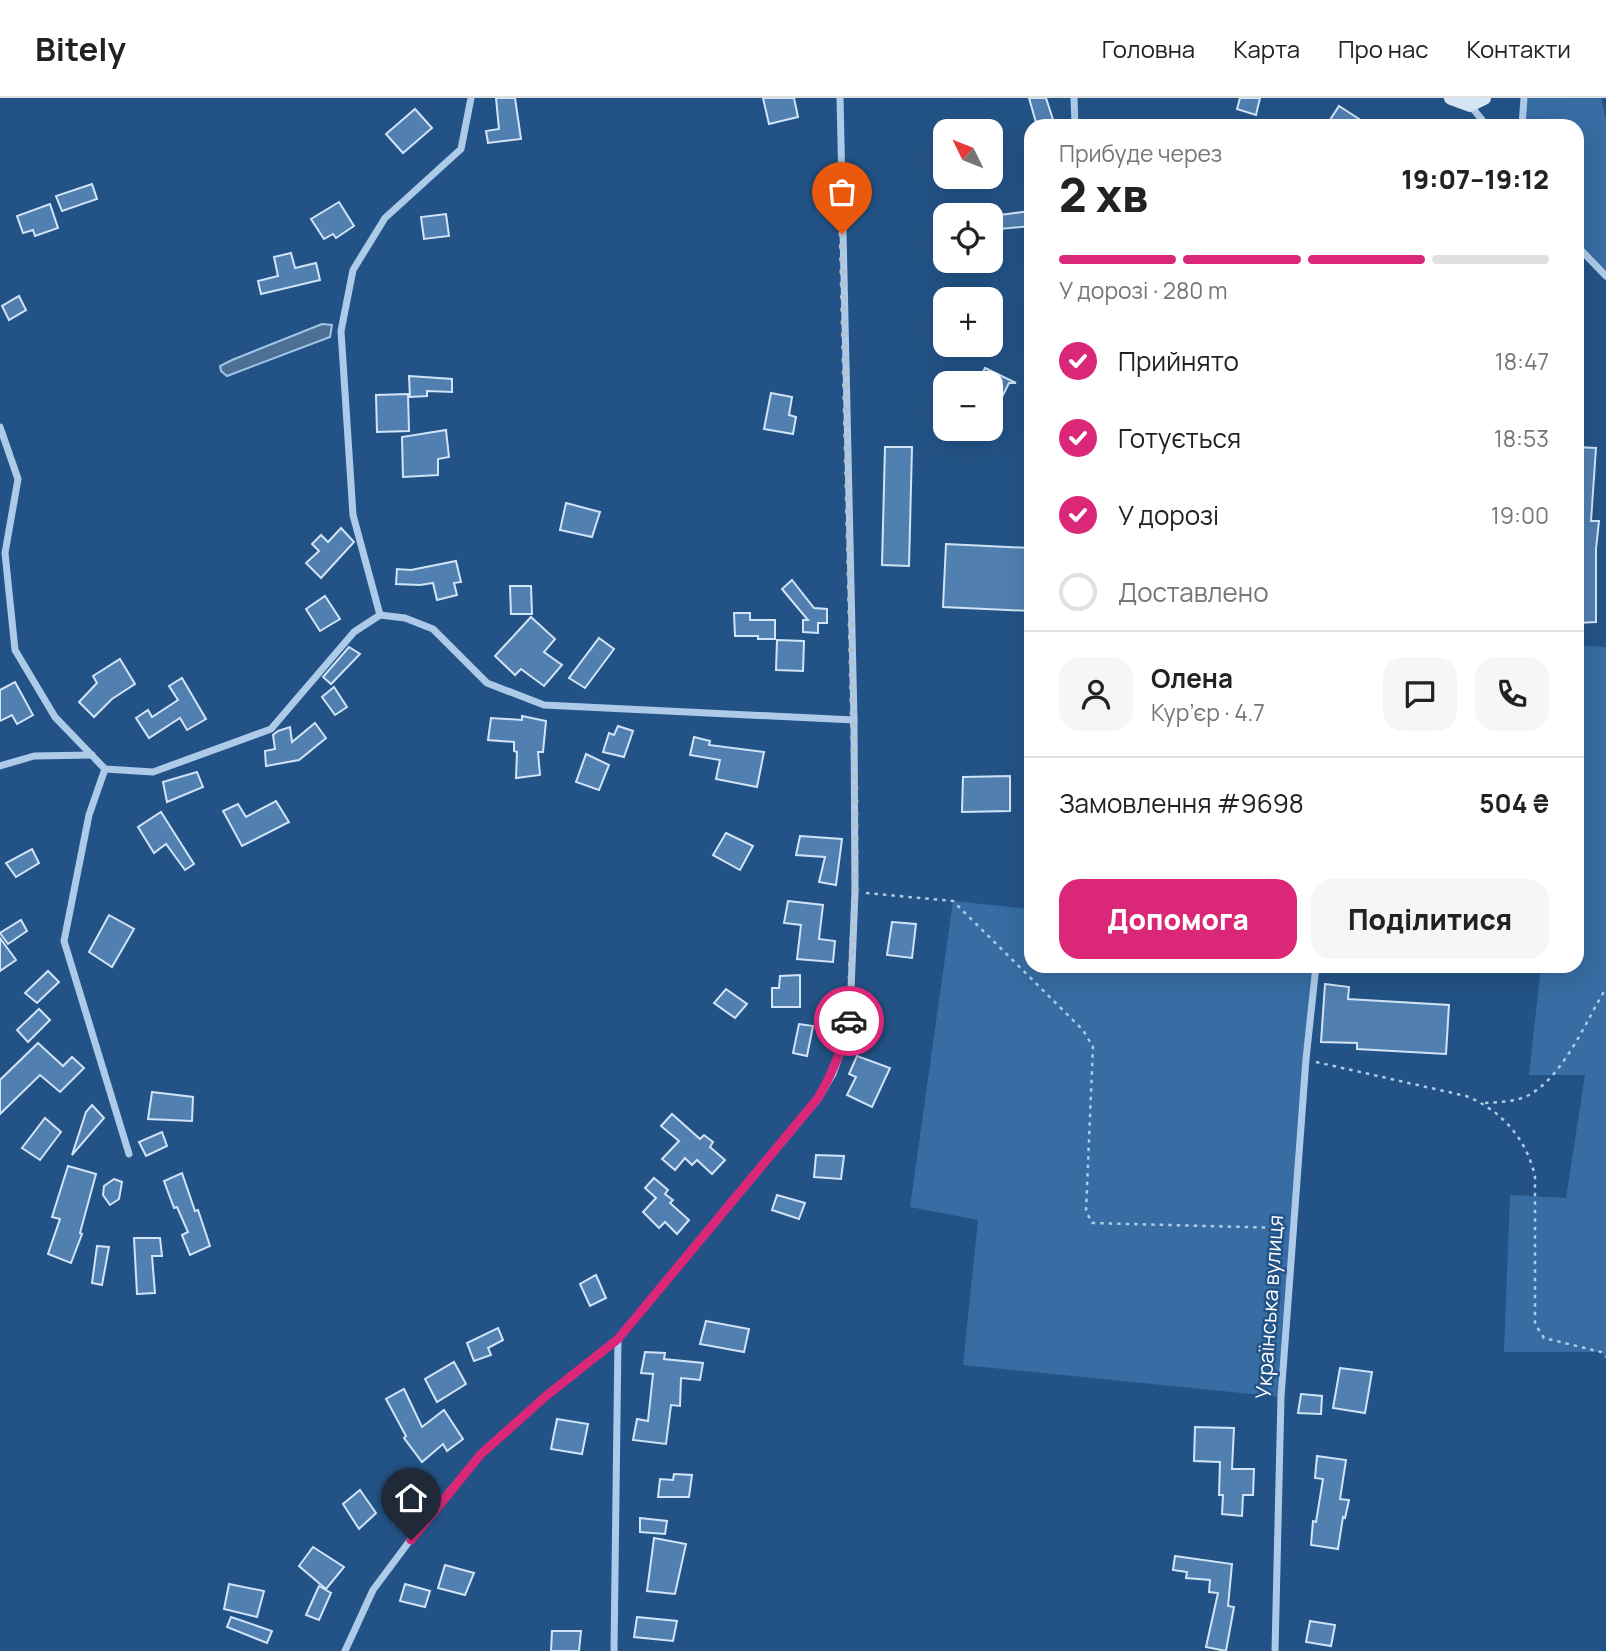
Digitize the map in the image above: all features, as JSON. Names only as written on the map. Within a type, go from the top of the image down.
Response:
[{"type":"street","points":[[380,615],[353,515],[341,331],[353,270],[385,218],[461,149],[471,98]]},
{"type":"street","points":[[345,1651],[373,1590],[423,1523],[481,1454],[546,1396],[618,1339],[798,1124],[833,1074],[842,1048],[850,1014],[855,892],[854,720],[840,98]]},
{"type":"street","points":[[1074,98],[1075,119]]},
{"type":"street","points":[[1451,98],[1470,105],[1481,119]]},
{"type":"street","points":[[1470,105],[1484,98]]},
{"type":"street","points":[[1522,119],[1524,98]]},
{"type":"street","points":[[1584,253],[1606,276]]},
{"type":"street","points":[[0,427],[18,479],[5,553],[15,650],[55,717],[105,769],[153,772],[271,729],[354,632],[380,615],[405,618],[433,629],[487,683],[544,705],[854,720]]},
{"type":"street","points":[[0,766],[34,756],[92,755]]},
{"type":"street","points":[[105,769],[89,815],[64,941],[129,1154]]},
{"type":"street","name":"Українська вулиця","points":[[1275,1651],[1281,1397],[1306,1059],[1316,973]]},
{"type":"street","points":[[614,1651],[618,1339]]},
{"type":"path","points":[[855,892],[953,901],[1024,971]]},
{"type":"path","points":[[1026,973],[1083,1030],[1093,1047],[1086,1211],[1092,1223],[1293,1228]]},
{"type":"path","points":[[1483,1103],[1518,1099],[1549,1079],[1606,988]]},
{"type":"path","points":[[1306,1059],[1466,1096],[1499,1114],[1531,1158],[1535,1175],[1535,1324],[1544,1338],[1601,1352],[1606,1357]]},
{"type":"shaded area","points":[[1524,98],[1601,98],[1606,120],[1606,276],[1584,253],[1584,119],[1522,119]]},
{"type":"shaded area","points":[[322,324],[332,325],[330,337],[227,376],[221,371],[220,366],[232,360]]},
{"type":"shaded area","points":[[1584,645],[1606,647],[1606,1357],[1601,1352],[1504,1352],[1510,1195],[1566,1198],[1585,1075],[1529,1075],[1540,973],[1584,973]]},
{"type":"shaded area","points":[[953,901],[1024,908],[1024,973],[1315,973],[1281,1397],[963,1365],[978,1220],[910,1207]]},
{"type":"building","points":[[496,98],[515,98],[521,139],[488,143],[486,131],[499,129]]},
{"type":"building","points":[[763,98],[794,98],[798,117],[769,124]]},
{"type":"building","points":[[1029,98],[1046,98],[1053,119],[1035,119]]},
{"type":"building","points":[[1240,98],[1260,98],[1256,115],[1237,109]]},
{"type":"building","points":[[1339,106],[1359,119],[1331,119]]},
{"type":"building","points":[[415,109],[432,128],[403,153],[386,134]]},
{"type":"building","points":[[92,184],[97,199],[62,211],[56,196]]},
{"type":"building","points":[[339,202],[354,226],[336,238],[333,234],[324,239],[311,219]]},
{"type":"building","points":[[50,204],[58,228],[35,236],[33,230],[23,233],[17,216]]},
{"type":"building","points":[[1024,212],[1024,227],[1003,229],[1003,214]]},
{"type":"building","points":[[446,214],[449,236],[424,239],[421,217]]},
{"type":"building","points":[[291,253],[295,268],[316,263],[320,280],[261,294],[258,281],[278,276],[274,257]]},
{"type":"building","points":[[19,296],[26,310],[9,320],[2,306]]},
{"type":"building","points":[[409,376],[452,379],[452,392],[427,391],[427,396],[410,397]]},
{"type":"building","points":[[1003,377],[1016,383],[1009,383],[1003,395]]},
{"type":"building","points":[[771,393],[792,397],[789,415],[796,417],[793,434],[764,429]]},
{"type":"building","points":[[408,394],[409,431],[377,432],[376,395]]},
{"type":"building","points":[[446,430],[449,457],[438,459],[438,475],[403,477],[402,437]]},
{"type":"building","points":[[885,447],[912,447],[909,566],[882,565]]},
{"type":"building","points":[[1584,447],[1596,448],[1591,521],[1599,521],[1596,549],[1596,622],[1584,623]]},
{"type":"building","points":[[566,503],[600,512],[592,537],[560,530]]},
{"type":"building","points":[[341,528],[354,542],[321,578],[306,563],[319,551],[312,544],[321,535],[328,542]]},
{"type":"building","points":[[946,544],[1024,548],[1024,611],[943,607]]},
{"type":"building","points":[[456,561],[461,582],[454,583],[457,595],[437,600],[433,583],[396,584],[397,569],[411,570]]},
{"type":"building","points":[[792,580],[814,608],[827,609],[827,623],[818,623],[818,633],[803,632],[803,620],[808,620],[782,589]]},
{"type":"building","points":[[510,586],[531,586],[532,614],[511,614]]},
{"type":"building","points":[[325,596],[340,619],[320,631],[306,609]]},
{"type":"building","points":[[734,613],[750,613],[750,620],[775,620],[775,639],[735,636]]},
{"type":"building","points":[[531,617],[555,639],[544,652],[562,665],[544,686],[521,669],[515,675],[495,656]]},
{"type":"building","points":[[599,638],[614,649],[585,688],[569,678]]},
{"type":"building","points":[[777,640],[804,641],[803,671],[776,670]]},
{"type":"building","points":[[349,647],[360,654],[331,684],[323,677]]},
{"type":"building","points":[[120,659],[135,684],[112,699],[94,717],[79,702],[97,683],[93,676]]},
{"type":"building","points":[[182,678],[206,719],[187,730],[180,718],[149,738],[136,718],[148,710],[152,717],[178,700],[169,686]]},
{"type":"building","points":[[15,682],[33,715],[17,724],[12,715],[0,721],[0,690]]},
{"type":"building","points":[[334,687],[347,707],[335,715],[322,697]]},
{"type":"building","points":[[522,716],[546,721],[543,752],[538,752],[540,775],[516,778],[517,752],[514,751],[514,742],[488,740],[491,718],[522,720]]},
{"type":"building","points":[[315,723],[326,738],[299,760],[266,766],[265,751],[275,749],[273,735],[290,727],[292,742]]},
{"type":"building","points":[[618,726],[633,731],[624,757],[603,752],[609,733],[614,735]]},
{"type":"building","points":[[694,737],[710,741],[709,745],[764,752],[757,787],[716,779],[720,760],[690,755]]},
{"type":"building","points":[[586,754],[609,765],[599,790],[576,782]]},
{"type":"building","points":[[197,772],[203,787],[167,802],[163,782]]},
{"type":"building","points":[[1010,776],[1010,811],[962,812],[963,777]]},
{"type":"building","points":[[276,801],[289,822],[242,846],[223,811],[238,804],[246,817]]},
{"type":"building","points":[[161,812],[194,864],[185,870],[166,844],[154,853],[138,827]]},
{"type":"building","points":[[726,833],[753,846],[740,870],[713,855]]},
{"type":"building","points":[[800,836],[842,839],[836,885],[819,882],[825,857],[796,855]]},
{"type":"building","points":[[32,849],[39,863],[16,877],[6,863]]},
{"type":"building","points":[[788,901],[823,905],[819,939],[835,941],[833,962],[797,959],[801,925],[784,923]]},
{"type":"building","points":[[109,915],[134,929],[112,967],[89,952]]},
{"type":"building","points":[[21,920],[27,931],[8,944],[0,933]]},
{"type":"building","points":[[892,922],[916,924],[912,958],[887,955]]},
{"type":"building","points":[[0,938],[16,960],[0,971]]},
{"type":"building","points":[[48,971],[59,982],[37,1003],[25,993]]},
{"type":"building","points":[[800,975],[800,1007],[772,1007],[772,988],[779,988],[780,976]]},
{"type":"building","points":[[1325,984],[1349,987],[1348,999],[1449,1005],[1446,1054],[1357,1049],[1357,1043],[1321,1042]]},
{"type":"building","points":[[726,989],[747,1004],[735,1018],[714,1003]]},
{"type":"building","points":[[39,1009],[50,1020],[28,1042],[17,1030]]},
{"type":"building","points":[[799,1024],[813,1026],[807,1056],[793,1053]]},
{"type":"building","points":[[38,1043],[63,1066],[72,1057],[84,1068],[60,1092],[40,1075],[0,1114],[0,1080]]},
{"type":"building","points":[[857,1056],[890,1068],[872,1107],[847,1095],[856,1077],[849,1074]]},
{"type":"building","points":[[152,1092],[193,1097],[192,1121],[148,1119]]},
{"type":"building","points":[[92,1105],[104,1118],[72,1155],[86,1112]]},
{"type":"building","points":[[672,1114],[700,1139],[704,1135],[713,1142],[710,1147],[725,1160],[712,1174],[697,1160],[692,1165],[685,1158],[675,1170],[662,1159],[679,1141],[661,1126]]},
{"type":"building","points":[[45,1118],[61,1132],[40,1160],[22,1148]]},
{"type":"building","points":[[162,1132],[167,1146],[146,1156],[139,1142]]},
{"type":"building","points":[[816,1155],[844,1156],[841,1179],[814,1177]]},
{"type":"building","points":[[68,1166],[96,1174],[80,1233],[82,1234],[71,1263],[48,1254],[60,1219],[52,1217]]},
{"type":"building","points":[[182,1173],[210,1246],[190,1255],[182,1235],[188,1232],[177,1207],[174,1208],[164,1181]]},
{"type":"building","points":[[654,1178],[668,1190],[665,1194],[673,1200],[670,1203],[689,1220],[677,1234],[665,1222],[659,1228],[643,1212],[656,1198],[645,1188]]},
{"type":"building","points":[[114,1179],[122,1182],[119,1199],[110,1205],[103,1195],[104,1186]]},
{"type":"building","points":[[777,1195],[805,1203],[799,1219],[772,1210]]},
{"type":"building","points":[[134,1238],[160,1238],[162,1256],[152,1256],[155,1293],[137,1294]]},
{"type":"building","points":[[97,1246],[109,1247],[102,1285],[92,1283]]},
{"type":"building","points":[[596,1275],[606,1298],[590,1306],[580,1284]]},
{"type":"building","points":[[706,1321],[749,1329],[744,1352],[700,1344]]},
{"type":"building","points":[[498,1328],[503,1340],[488,1348],[491,1355],[474,1361],[467,1343]]},
{"type":"building","points":[[645,1352],[665,1353],[664,1359],[703,1363],[700,1380],[681,1378],[680,1406],[671,1405],[666,1444],[633,1440],[637,1419],[648,1421],[653,1374],[641,1373]]},
{"type":"building","points":[[454,1362],[466,1384],[437,1402],[425,1379]]},
{"type":"building","points":[[1340,1368],[1372,1372],[1365,1413],[1333,1408]]},
{"type":"building","points":[[404,1389],[422,1427],[444,1410],[463,1439],[447,1451],[443,1444],[422,1462],[404,1438],[406,1436],[386,1399]]},
{"type":"building","points":[[1301,1394],[1322,1396],[1321,1414],[1298,1413]]},
{"type":"building","points":[[557,1419],[588,1424],[582,1454],[551,1449]]},
{"type":"building","points":[[1195,1427],[1234,1428],[1232,1469],[1254,1469],[1253,1495],[1243,1495],[1242,1516],[1222,1514],[1223,1495],[1219,1495],[1220,1462],[1194,1461]]},
{"type":"building","points":[[1317,1456],[1346,1460],[1340,1499],[1349,1500],[1345,1518],[1343,1517],[1338,1549],[1311,1545],[1313,1521],[1316,1522],[1323,1479],[1315,1478]]},
{"type":"building","points":[[674,1474],[692,1475],[689,1497],[658,1497],[660,1479],[673,1480]]},
{"type":"building","points":[[360,1490],[376,1513],[359,1529],[343,1504]]},
{"type":"building","points":[[640,1518],[667,1521],[665,1534],[640,1532]]},
{"type":"building","points":[[654,1538],[686,1544],[675,1594],[647,1591]]},
{"type":"building","points":[[313,1547],[344,1567],[326,1589],[299,1566]]},
{"type":"building","points":[[1175,1556],[1232,1564],[1228,1606],[1234,1607],[1226,1651],[1206,1647],[1218,1593],[1209,1592],[1210,1580],[1186,1578],[1187,1572],[1173,1570]]},
{"type":"building","points":[[445,1565],[474,1573],[465,1595],[438,1588]]},
{"type":"building","points":[[229,1584],[264,1591],[257,1617],[224,1609]]},
{"type":"building","points":[[405,1584],[430,1591],[425,1607],[400,1601]]},
{"type":"building","points":[[319,1586],[331,1593],[319,1620],[306,1615]]},
{"type":"building","points":[[231,1617],[272,1631],[267,1643],[227,1627]]},
{"type":"building","points":[[637,1617],[677,1621],[673,1641],[634,1637]]},
{"type":"building","points":[[1310,1621],[1335,1625],[1331,1646],[1306,1642]]},
{"type":"building","points":[[552,1631],[581,1631],[579,1651],[551,1651]]},
{"type":"way so far","points":[[842,234],[855,793],[855,892],[849,1021]]},
{"type":"route","points":[[411,1540],[481,1454],[546,1396],[618,1339],[818,1098],[833,1074],[849,1021]]}]
